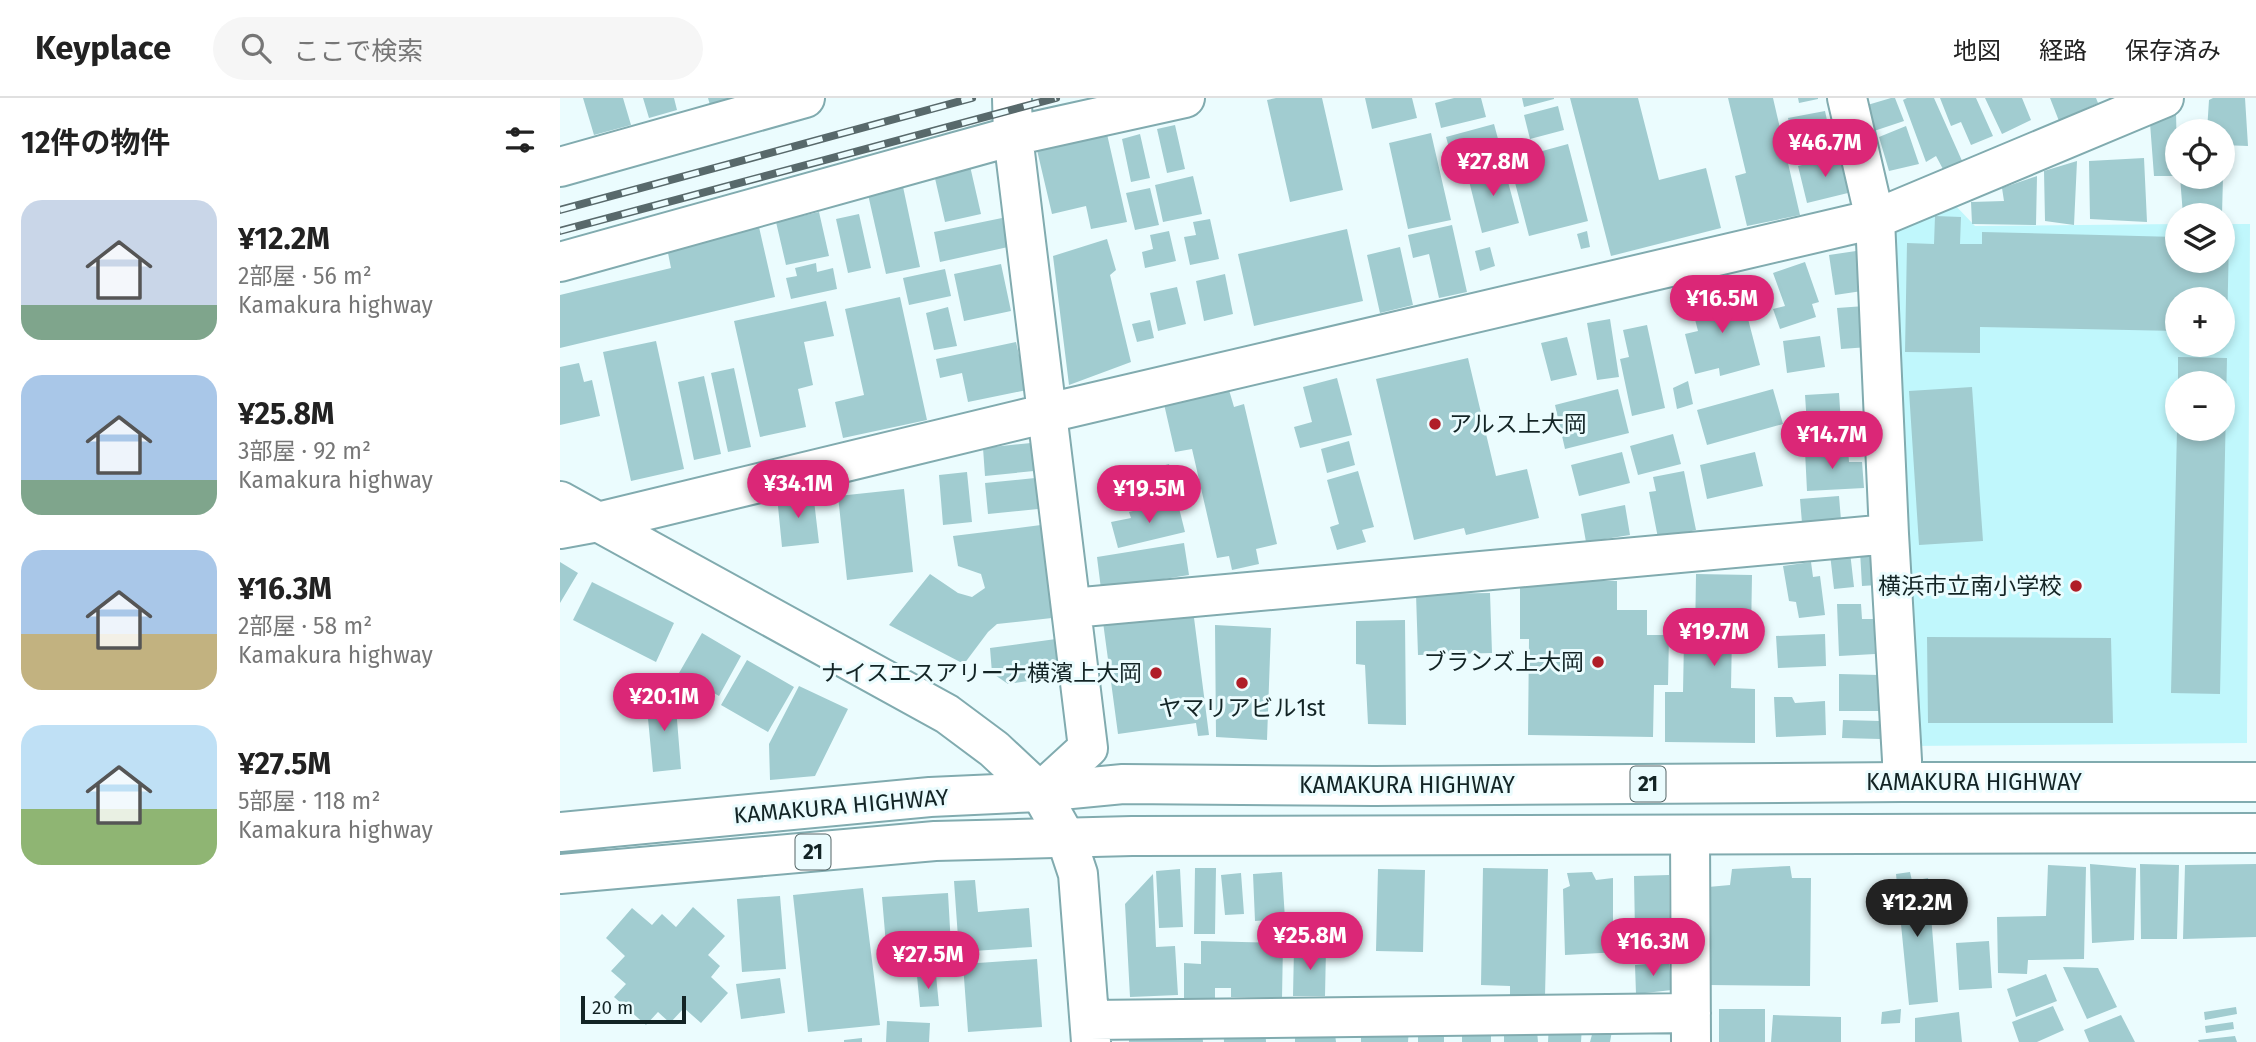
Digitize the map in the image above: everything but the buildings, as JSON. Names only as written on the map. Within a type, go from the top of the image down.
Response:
[{"type":"street","points":[[560,167],[805,98]]},
{"type":"street","points":[[1012,98],[1013,136],[1088,748],[1040,792]]},
{"type":"street","points":[[560,262],[1013,136],[1185,98]]},
{"type":"street","points":[[1847,98],[1875,219],[1902,782]]},
{"type":"street","points":[[560,529],[1875,219],[2164,98]]},
{"type":"street","points":[[560,501],[947,714],[994,749],[1040,792],[1066,838],[1078,874],[1091,1031],[1691,1028],[1690,835]]},
{"type":"street","points":[[1072,608],[1889,534]]},
{"type":"street","name":"KAMAKURA HIGHWAY","points":[[560,832],[930,797],[1040,792],[1124,784],[1375,786],[2256,782]]},
{"type":"street","name":"KAMAKURA HIGHWAY","points":[[560,874],[935,841],[1066,838],[2256,833]]},
{"type":"shaded area","name":"横浜市立南小学校","points":[[1955,205],[1975,226],[2165,224],[2165,273],[2235,273],[2235,224],[2250,224],[2247,743],[1911,746],[1888,235]]},
{"type":"railway","points":[[560,210],[972,98]]},
{"type":"railway","points":[[560,231],[1056,98]]},
{"type":"place","name":"アルス上大岡","points":[[1435,424]]},
{"type":"place","name":"横浜市立南小学校","points":[[2076,586]]},
{"type":"place","name":"ブランズ上大岡","points":[[1598,662]]},
{"type":"place","name":"ナイスエスアリーナ横濱上大岡","points":[[1156,673]]},
{"type":"place","name":"ヤマリアビル1st","points":[[1242,683]]}]
